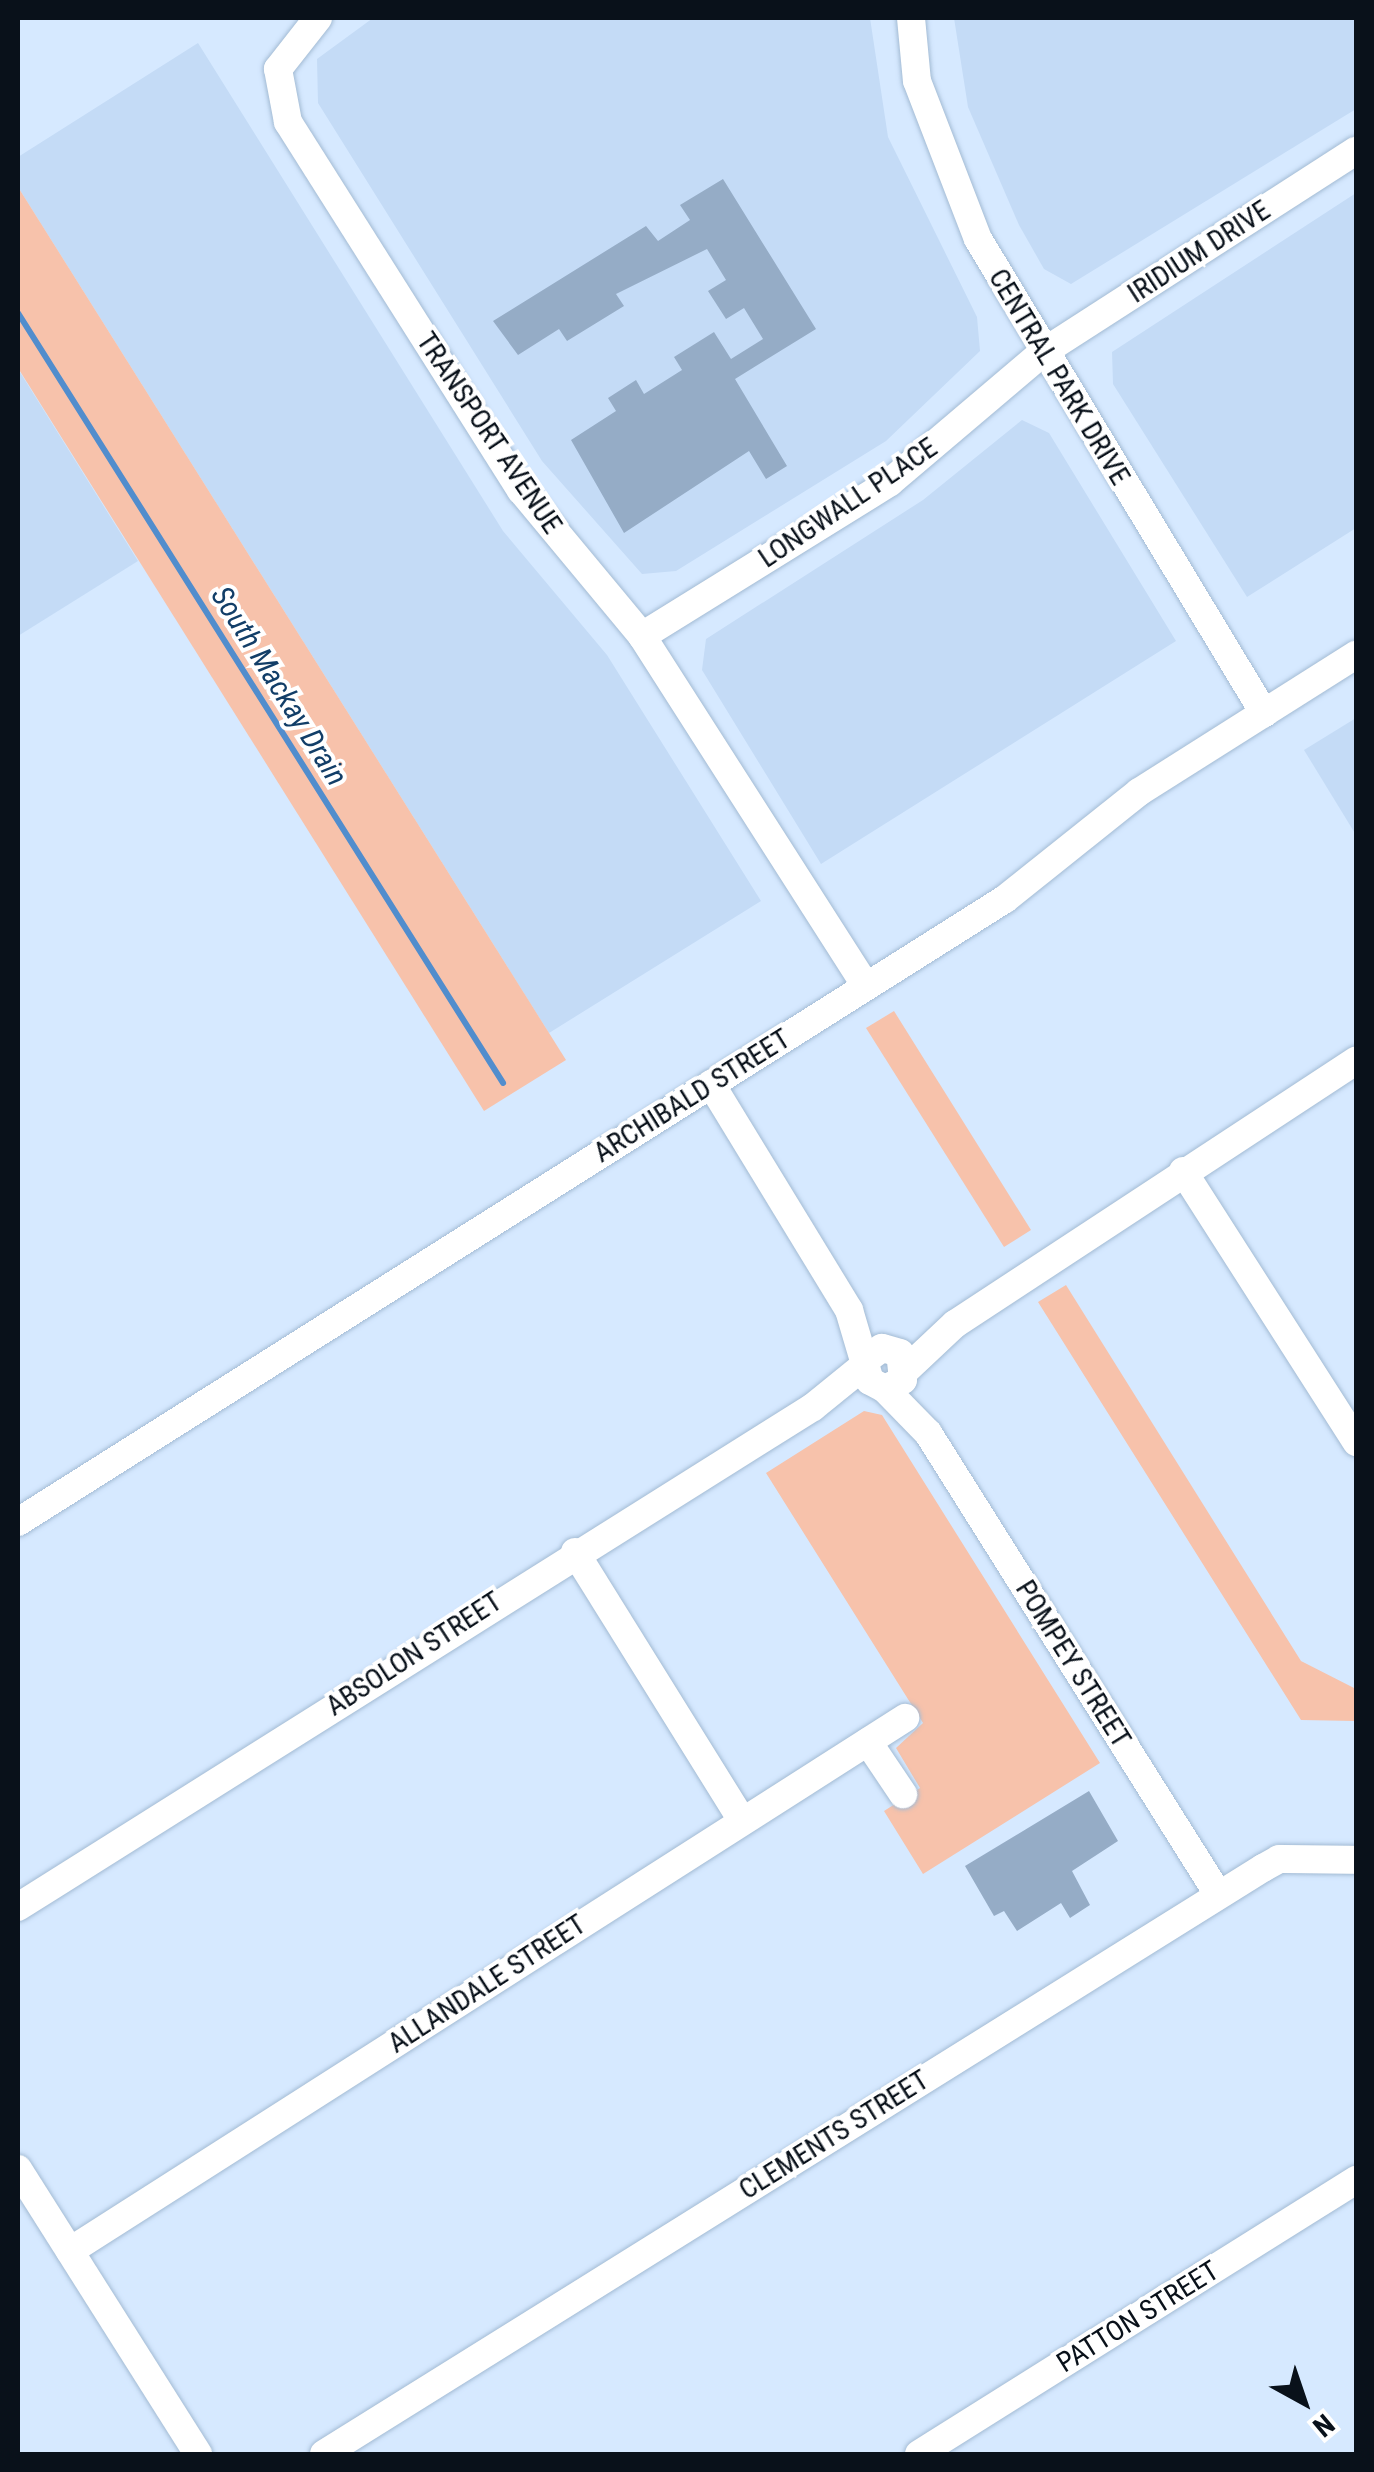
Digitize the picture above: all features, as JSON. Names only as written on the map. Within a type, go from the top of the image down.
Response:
[{"type":"street","name":"TRANSPORT AVENUE","points":[[318,18],[278,69],[288,122],[529,502],[642,636],[866,986]]},
{"type":"street","name":"CENTRAL PARK DRIVE","points":[[911,18],[917,81],[949,182],[1042,353],[1264,713]]},
{"type":"street","name":"IRIDIUM DRIVE","points":[[1042,353],[1356,151]]},
{"type":"street","name":"LONGWALL PLACE","points":[[642,636],[890,482],[1042,353]]},
{"type":"street","name":"ARCHIBALD STREET","points":[[19,1518],[866,986],[1264,713],[1356,655]]},
{"type":"street","name":"ABSOLON STREET","points":[[18,1907],[575,1552],[955,1324],[1356,1061]]},
{"type":"street","name":"POMPEY STREET","points":[[710,1084],[1218,1894]]},
{"type":"street","points":[[1183,1171],[1356,1442]]},
{"type":"street","points":[[575,1552],[742,1820]]},
{"type":"street","name":"ALLANDALE STREET","points":[[70,2251],[905,1718]]},
{"type":"street","points":[[868,1742],[903,1794]]},
{"type":"street","name":"CLEMENTS STREET","points":[[324,2454],[1218,1894],[1279,1859],[1356,1860]]},
{"type":"street","points":[[18,2169],[198,2454]]},
{"type":"street","name":"PATTON STREET","points":[[918,2454],[1356,2180]]},
{"type":"shaded area","points":[[373,18],[870,18],[888,137],[977,317],[980,351],[886,441],[676,571],[642,574],[542,461],[318,103],[317,59]]},
{"type":"shaded area","points":[[954,18],[1356,18],[1356,109],[1071,284],[1044,269],[1019,225],[968,107]]},
{"type":"shaded area","points":[[198,43],[503,531],[607,655],[761,901],[549,1033],[18,187],[18,157]]},
{"type":"shaded area","points":[[18,187],[566,1060],[484,1111],[18,368]]},
{"type":"shaded area","points":[[1356,193],[1356,528],[1247,597],[1113,384],[1112,352]]},
{"type":"shaded area","points":[[18,369],[138,561],[18,636]]},
{"type":"shaded area","points":[[1022,420],[1049,433],[1176,641],[821,864],[702,670],[706,639],[923,500]]},
{"type":"shaded area","points":[[1356,718],[1356,835],[1304,750]]},
{"type":"shaded area","points":[[894,1011],[1031,1230],[1004,1247],[866,1028]]},
{"type":"shaded area","points":[[1066,1285],[1301,1661],[1356,1689],[1356,1721],[1301,1720],[1038,1302]]},
{"type":"shaded area","points":[[864,1411],[882,1415],[1100,1763],[923,1874],[884,1811],[920,1788],[896,1748],[923,1723],[766,1473]]},
{"type":"building","points":[[723,179],[816,329],[735,379],[787,466],[766,479],[749,451],[624,533],[571,440],[616,411],[608,398],[636,380],[644,394],[682,370],[674,357],[714,332],[731,359],[763,339],[744,308],[726,319],[708,291],[726,280],[707,249],[616,294],[624,306],[567,341],[559,329],[518,355],[493,321],[646,226],[658,241],[690,220],[680,205]]},
{"type":"building","points":[[1089,1791],[1118,1841],[1072,1871],[1090,1905],[1070,1918],[1061,1903],[1017,1931],[1004,1911],[994,1916],[965,1866]]},
{"type":"waterway","name":"South Mackay Drain","points":[[18,313],[503,1083]]}]
